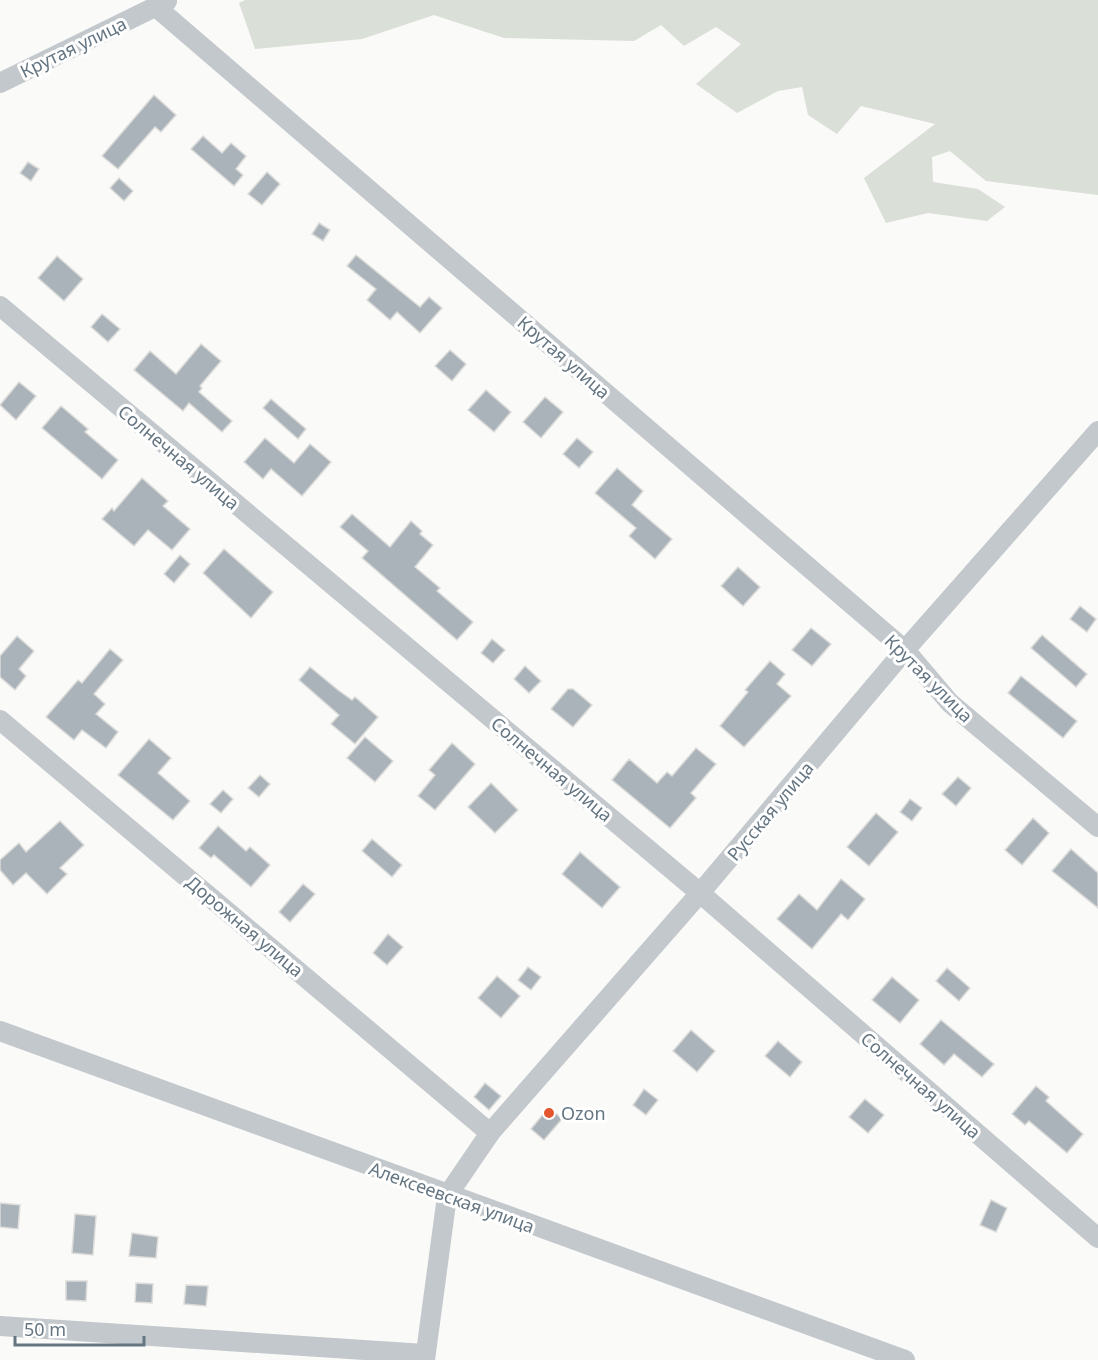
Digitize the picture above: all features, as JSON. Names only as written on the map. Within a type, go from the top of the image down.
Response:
[{"type":"street","name":"Крутая улица","points":[[0,83],[160,2],[905,651],[950,703],[1098,827]]},
{"type":"street","name":"Солнечная улица","points":[[0,306],[700,893],[1098,1238]]},
{"type":"street","name":"Русская улица","points":[[447,1196],[490,1133],[700,893],[905,651],[1098,431]]},
{"type":"street","name":"Дорожная улица","points":[[0,720],[490,1133]]},
{"type":"street","name":"Алексеевская улица","points":[[0,1031],[447,1196],[905,1360]]},
{"type":"street","points":[[0,1326],[425,1357],[447,1196]]},
{"type":"shaded area","points":[[245,0],[1098,0],[1098,195],[986,181],[950,151],[932,157],[933,182],[978,189],[1005,207],[987,221],[928,213],[886,223],[864,178],[935,124],[861,106],[837,134],[808,115],[802,87],[778,91],[737,113],[696,84],[741,44],[716,27],[684,46],[661,25],[634,41],[504,38],[434,15],[362,39],[255,49],[239,3]]},
{"type":"building","points":[[154,95],[176,115],[161,132],[155,127],[118,169],[102,156]]},
{"type":"building","points":[[203,136],[222,153],[231,143],[246,156],[236,169],[243,175],[234,186],[191,149]]},
{"type":"building","points":[[28,162],[39,169],[31,181],[20,173]]},
{"type":"building","points":[[267,172],[280,184],[262,205],[248,194]]},
{"type":"building","points":[[119,178],[133,191],[124,201],[110,188]]},
{"type":"building","points":[[319,223],[330,230],[323,241],[312,234]]},
{"type":"building","points":[[356,255],[420,307],[429,297],[442,308],[420,333],[397,312],[390,320],[367,300],[376,289],[347,266]]},
{"type":"building","points":[[57,256],[83,279],[64,301],[38,278]]},
{"type":"building","points":[[102,314],[120,329],[108,342],[91,327]]},
{"type":"building","points":[[201,344],[221,361],[200,386],[202,388],[199,392],[232,421],[222,432],[189,403],[183,411],[134,370],[150,351],[176,374]]},
{"type":"building","points":[[450,350],[466,364],[452,381],[435,366]]},
{"type":"building","points":[[19,382],[36,396],[16,420],[0,405]]},
{"type":"building","points":[[486,390],[511,412],[494,432],[468,410]]},
{"type":"building","points":[[545,397],[563,412],[541,438],[523,422]]},
{"type":"building","points":[[271,399],[306,429],[298,439],[263,408]]},
{"type":"building","points":[[61,406],[88,429],[85,432],[118,460],[102,479],[42,428]]},
{"type":"building","points":[[265,438],[294,463],[310,444],[331,462],[302,496],[271,469],[263,479],[244,462]]},
{"type":"building","points":[[577,438],[593,452],[579,468],[563,454]]},
{"type":"building","points":[[617,468],[643,491],[632,505],[672,539],[655,559],[629,536],[636,528],[595,493]]},
{"type":"building","points":[[142,478],[168,501],[163,506],[190,529],[172,550],[148,530],[134,546],[102,519],[112,508],[114,511]]},
{"type":"building","points":[[352,514],[390,547],[411,521],[422,531],[420,534],[433,545],[415,567],[440,588],[437,591],[473,622],[457,640],[362,558],[368,551],[340,527]]},
{"type":"building","points":[[224,549],[273,592],[251,618],[203,573]]},
{"type":"building","points":[[180,555],[190,564],[174,583],[164,574]]},
{"type":"building","points":[[738,567],[760,587],[743,606],[721,586]]},
{"type":"building","points":[[1080,606],[1096,619],[1087,632],[1070,619]]},
{"type":"building","points":[[811,628],[831,644],[812,666],[792,650]]},
{"type":"building","points":[[1042,635],[1087,674],[1076,687],[1031,648]]},
{"type":"building","points":[[17,636],[34,651],[19,669],[26,676],[15,690],[0,677],[0,656]]},
{"type":"building","points":[[492,639],[505,650],[493,663],[481,653]]},
{"type":"building","points":[[110,649],[123,660],[94,694],[105,704],[96,714],[118,732],[106,748],[82,730],[74,740],[46,717],[78,680],[82,683]]},
{"type":"building","points":[[770,661],[785,674],[777,684],[791,696],[744,747],[720,726],[748,692],[745,690]]},
{"type":"building","points":[[525,666],[541,681],[529,693],[514,679]]},
{"type":"building","points":[[310,667],[352,700],[355,697],[378,717],[355,744],[331,724],[339,715],[299,680]]},
{"type":"building","points":[[1021,676],[1077,721],[1063,738],[1008,693]]},
{"type":"building","points":[[568,689],[573,689],[592,705],[573,727],[551,709]]},
{"type":"building","points":[[365,737],[393,761],[375,782],[347,758]]},
{"type":"building","points":[[149,739],[171,758],[158,773],[190,801],[173,820],[118,775]]},
{"type":"building","points":[[452,743],[475,764],[435,810],[418,796],[435,775],[429,770]]},
{"type":"building","points":[[696,748],[716,764],[691,793],[696,798],[670,828],[612,780],[629,759],[657,783],[667,772],[672,776]]},
{"type":"building","points":[[260,775],[270,784],[259,797],[248,788]]},
{"type":"building","points":[[958,777],[971,788],[956,806],[942,794]]},
{"type":"building","points":[[491,783],[518,810],[495,833],[468,807]]},
{"type":"building","points":[[223,790],[233,799],[221,813],[210,804]]},
{"type":"building","points":[[910,799],[922,808],[912,821],[900,812]]},
{"type":"building","points":[[876,813],[898,832],[869,866],[847,847]]},
{"type":"building","points":[[1033,818],[1049,833],[1022,865],[1005,850]]},
{"type":"building","points":[[60,821],[84,845],[60,868],[67,874],[47,894],[26,873],[13,885],[0,870],[0,860],[19,843],[26,852]]},
{"type":"building","points":[[218,826],[246,851],[250,847],[270,865],[251,887],[214,855],[211,858],[199,848]]},
{"type":"building","points":[[372,839],[402,865],[392,877],[362,851]]},
{"type":"building","points":[[1071,849],[1098,873],[1098,908],[1052,871]]},
{"type":"building","points":[[580,852],[620,887],[602,908],[562,874]]},
{"type":"building","points":[[841,879],[865,899],[848,920],[841,914],[812,949],[777,919],[799,894],[817,910]]},
{"type":"building","points":[[303,884],[315,894],[290,922],[279,912]]},
{"type":"building","points":[[388,934],[403,947],[387,965],[373,953]]},
{"type":"building","points":[[528,967],[541,977],[531,990],[518,980]]},
{"type":"building","points":[[947,968],[970,988],[959,1001],[936,981]]},
{"type":"building","points":[[497,976],[520,996],[501,1018],[478,998]]},
{"type":"building","points":[[892,977],[919,1000],[900,1023],[872,1000]]},
{"type":"building","points":[[941,1020],[994,1064],[982,1077],[954,1054],[944,1065],[920,1044]]},
{"type":"building","points":[[691,1030],[715,1051],[697,1072],[673,1051]]},
{"type":"building","points":[[778,1041],[802,1062],[790,1077],[765,1056]]},
{"type":"building","points":[[485,1083],[501,1096],[489,1110],[474,1097]]},
{"type":"building","points":[[1036,1086],[1049,1097],[1046,1101],[1083,1134],[1067,1153],[1029,1121],[1025,1125],[1012,1114]]},
{"type":"building","points":[[644,1089],[658,1100],[646,1115],[633,1105]]},
{"type":"building","points":[[865,1099],[884,1115],[868,1133],[849,1117]]},
{"type":"building","points":[[549,1107],[562,1119],[544,1140],[531,1129]]},
{"type":"building","points":[[991,1200],[1007,1208],[996,1232],[980,1225]]},
{"type":"building","points":[[0,1203],[20,1205],[18,1229],[0,1227]]},
{"type":"building","points":[[75,1214],[96,1216],[93,1255],[72,1253]]},
{"type":"building","points":[[132,1233],[158,1237],[156,1258],[129,1256]]},
{"type":"building","points":[[66,1281],[87,1281],[86,1301],[66,1300]]},
{"type":"building","points":[[136,1283],[153,1284],[152,1303],[135,1302]]},
{"type":"building","points":[[186,1285],[208,1286],[206,1306],[184,1304]]},
{"type":"place","name":"Ozon","points":[[549,1113]]}]
